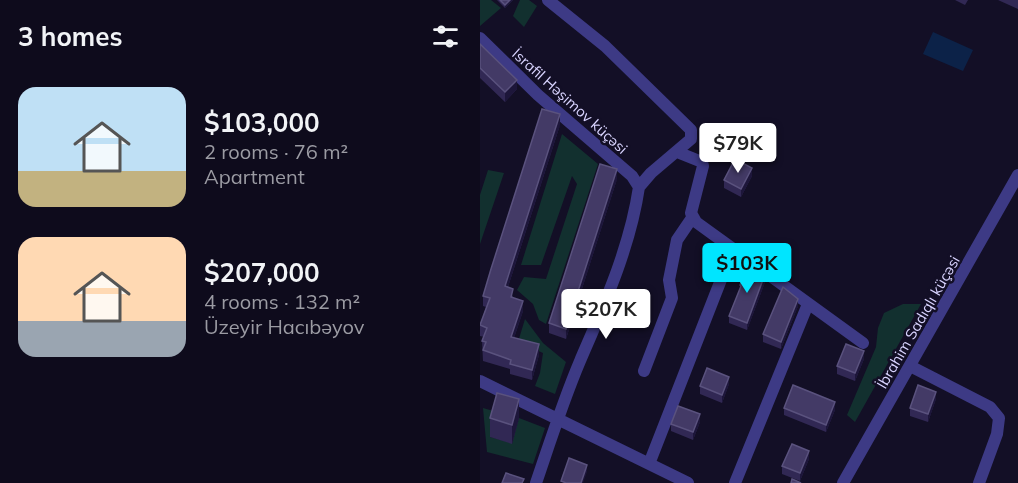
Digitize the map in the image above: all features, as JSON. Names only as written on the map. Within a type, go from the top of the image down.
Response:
[{"type":"street","points":[[536,483],[579,362],[603,311],[636,211],[639,187],[651,173],[691,139],[691,130],[605,46],[548,0]]},
{"type":"street","name":"İsrafil Həşimov küçəsi","points":[[480,38],[538,95],[632,176],[639,187]]},
{"type":"street","points":[[644,371],[672,298],[669,280],[677,240],[692,218],[691,213],[703,166],[702,162],[677,152]]},
{"type":"street","name":"İbrahim Sadıqlı küçəsi","points":[[843,483],[1018,175]]},
{"type":"street","points":[[692,218],[863,343]]},
{"type":"street","points":[[649,464],[733,249]]},
{"type":"street","points":[[735,483],[808,304]]},
{"type":"street","points":[[910,366],[990,407],[999,418],[997,434],[979,483]]},
{"type":"street","points":[[480,381],[688,483]]},
{"type":"green space","points":[[480,0],[491,0],[501,8],[480,26]]},
{"type":"green space","points":[[520,0],[529,0],[537,6],[524,27],[513,16]]},
{"type":"green space","points":[[562,134],[598,164],[546,324],[539,320],[533,304],[517,290],[524,277],[546,279],[577,184],[572,176],[541,265],[521,265]]},
{"type":"green space","points":[[488,170],[504,173],[480,244],[480,195]]},
{"type":"green space","points":[[903,304],[921,304],[855,422],[847,415],[876,347],[878,328],[884,313]]},
{"type":"green space","points":[[525,319],[543,343],[566,362],[555,394],[535,386],[543,353],[518,342]]},
{"type":"green space","points":[[483,408],[497,412],[490,437],[512,443],[519,418],[545,428],[533,464],[487,452]]},
{"type":"water","points":[[933,32],[973,50],[963,71],[923,54]]},
{"type":"building","points":[[500,0],[510,0],[505,5]]},
{"type":"building","points":[[480,44],[517,80],[505,92],[480,68]]},
{"type":"building","points":[[542,109],[560,114],[505,286],[513,289],[511,297],[523,301],[511,337],[539,344],[532,370],[510,364],[511,360],[483,350],[486,342],[482,341],[487,328],[480,325],[490,298],[483,296]]},
{"type":"building","points":[[735,159],[752,168],[741,189],[724,180]]},
{"type":"building","points":[[600,164],[617,169],[566,329],[549,323]]},
{"type":"building","points":[[749,263],[765,274],[747,323],[729,316]]},
{"type":"building","points":[[783,287],[798,299],[781,342],[763,334]]},
{"type":"building","points":[[846,344],[864,351],[855,373],[837,366]]},
{"type":"building","points":[[707,368],[729,377],[722,395],[700,386]]},
{"type":"building","points":[[793,385],[835,402],[826,425],[784,408]]},
{"type":"building","points":[[918,385],[936,392],[928,414],[910,408]]},
{"type":"building","points":[[497,393],[519,399],[512,425],[490,418]]},
{"type":"building","points":[[678,406],[700,414],[693,432],[671,424]]},
{"type":"building","points":[[792,444],[809,451],[800,473],[782,466]]},
{"type":"building","points":[[569,458],[587,465],[581,483],[561,481]]},
{"type":"building","points":[[506,473],[524,479],[522,483],[502,483]]}]
